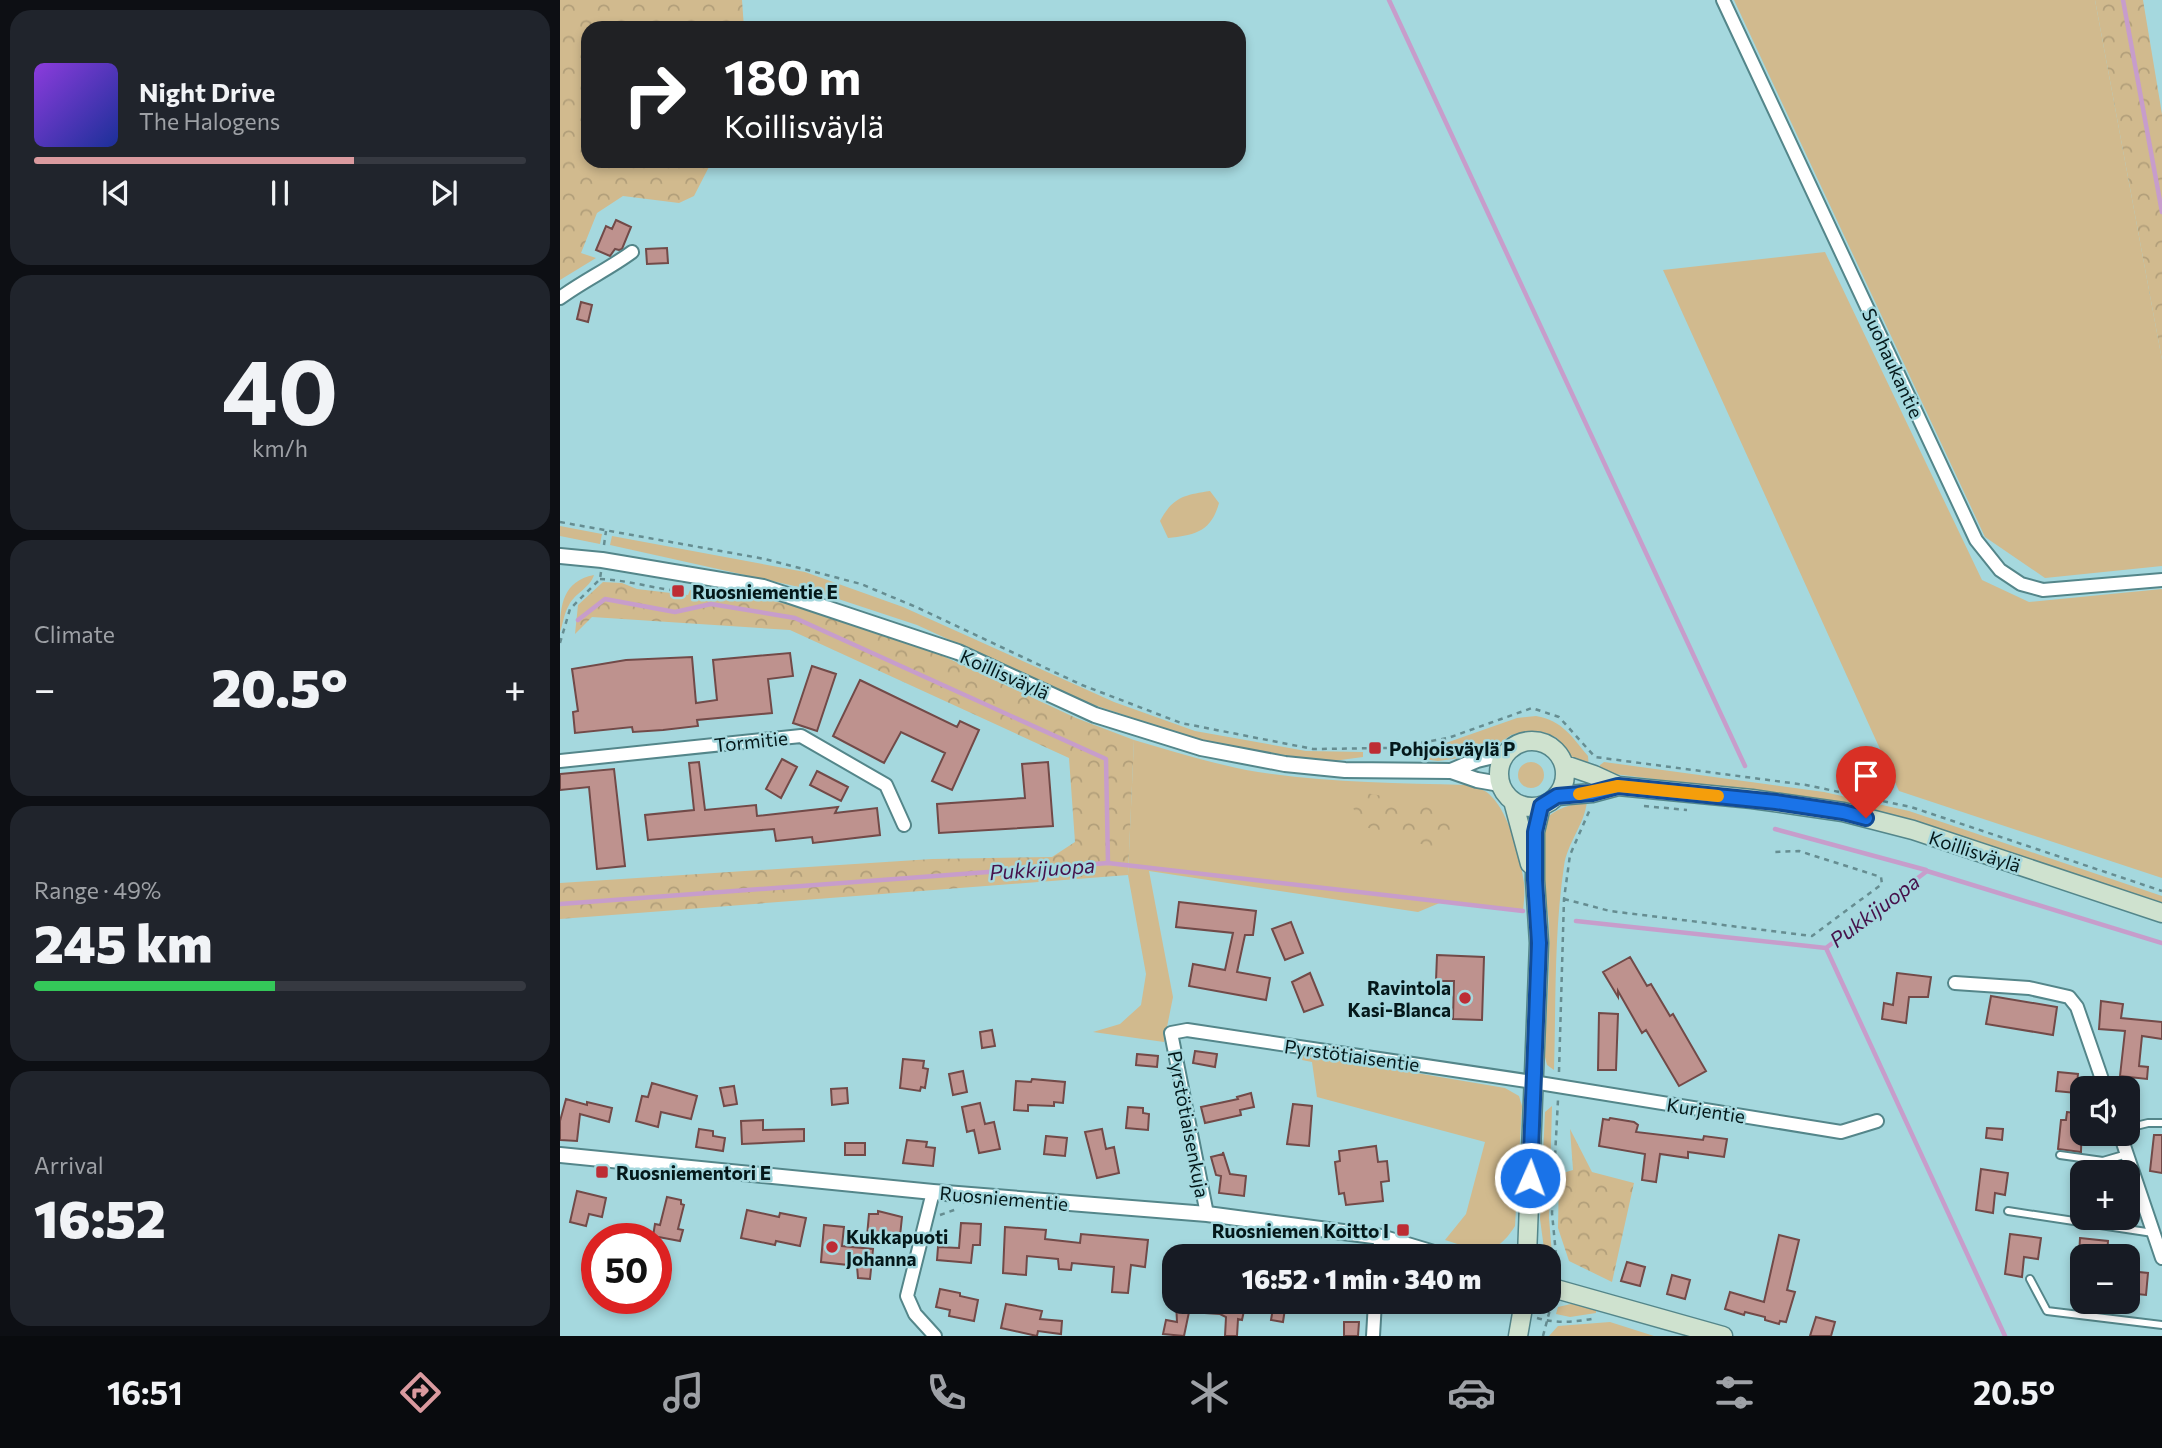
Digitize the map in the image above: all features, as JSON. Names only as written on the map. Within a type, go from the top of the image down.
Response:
[{"type":"main road","points":[[1513,801],[1521,805],[1541,806],[1557,796],[1566,776],[1565,765],[1555,750],[1539,741],[1521,742],[1506,753],[1500,763],[1500,784],[1513,801],[1535,880]]},
{"type":"main road","name":"Koillisväylä","points":[[1565,765],[1594,766],[1618,786]]},
{"type":"main road","name":"Koillisväylä","points":[[1557,796],[1592,793],[1618,786],[1752,799],[1843,812],[1913,830],[2162,913]]},
{"type":"main road","points":[[1527,1244],[1539,943],[1535,832],[1541,806]]},
{"type":"main road","points":[[1561,1291],[1723,1336]]},
{"type":"main road","points":[[1518,1336],[1522,1314]]},
{"type":"street","name":"Suohaukantie","points":[[1723,0],[1976,540],[2000,570],[2021,584],[2043,590],[2162,580]]},
{"type":"street","points":[[560,298],[582,282],[611,268],[632,252]]},
{"type":"street","name":"Koillisväylä","points":[[561,559],[602,560],[763,587],[958,652],[1096,715],[1201,748],[1285,764],[1345,770],[1451,771],[1500,784]]},
{"type":"street","name":"Tormitie","points":[[560,761],[801,736],[886,785],[904,825]]},
{"type":"street","name":"Koillisväylä","points":[[1451,771],[1477,760],[1506,753]]},
{"type":"street","points":[[1955,983],[2029,988],[2069,997],[2077,1007],[2101,1076]]},
{"type":"street","name":"Pyrstötiaisentie","points":[[1171,1033],[1187,1031],[1533,1082]]},
{"type":"street","name":"Pyrstötiaisenkuja","points":[[1171,1033],[1207,1214]]},
{"type":"street","name":"Kurjentie","points":[[1533,1082],[1841,1132],[1877,1121]]},
{"type":"street","points":[[2124,1146],[2162,1258]]},
{"type":"street","name":"Ruosniementie","points":[[560,1155],[933,1192],[1207,1214],[1381,1237],[1404,1244]]},
{"type":"street","points":[[933,1192],[907,1296],[915,1314],[935,1336]]},
{"type":"street","points":[[1380,1244],[1381,1237]]},
{"type":"street","points":[[1373,1336],[1374,1314]]},
{"type":"lane","points":[[2140,1125],[2162,1123]]},
{"type":"lane","points":[[2060,1155],[2103,1161],[2127,1154]]},
{"type":"lane","points":[[2008,1211],[2153,1233]]},
{"type":"lane","points":[[2030,1279],[2047,1311],[2162,1325]]},
{"type":"path","points":[[560,523],[765,559],[861,584],[1082,685],[1181,723],[1313,748],[1391,748],[1448,738],[1532,708],[1559,716],[1594,766],[1806,785],[1911,807],[2162,891]]},
{"type":"path","points":[[560,643],[570,609],[600,579],[606,531]]},
{"type":"path","points":[[600,579],[623,580],[641,587],[678,591]]},
{"type":"path","points":[[1555,1244],[1552,1213],[1564,899],[1570,855],[1592,804],[1592,793]]},
{"type":"path","points":[[1564,899],[1609,911],[1812,936],[1882,884],[1881,877],[1799,851],[1773,852]]},
{"type":"path","points":[[1535,1314],[1548,1321],[1577,1322],[1599,1318]]},
{"type":"path","points":[[1543,1336],[1549,1314]]},
{"type":"green space","points":[[560,0],[742,0],[744,21],[581,21],[581,168],[708,168],[694,196],[679,203],[623,196],[597,213],[581,253],[596,258],[560,280]]},
{"type":"green space","points":[[1734,0],[2095,0],[2162,360],[2162,566],[2045,578],[1985,537]]},
{"type":"green space","points":[[2095,0],[2143,0],[2162,114],[2162,360]]},
{"type":"green space","points":[[1825,252],[1982,580],[2029,602],[2162,589],[2162,878],[1899,791],[1663,270]]},
{"type":"green space","points":[[1210,491],[1219,503],[1216,513],[1206,526],[1194,533],[1168,538],[1160,521],[1170,507],[1180,498]]},
{"type":"green space","points":[[560,526],[602,534],[600,544],[560,536]]},
{"type":"green space","points":[[612,536],[805,572],[903,607],[1114,702],[1195,731],[1306,751],[1363,752],[1363,757],[1333,761],[1300,759],[1199,740],[1085,702],[917,625],[808,589],[610,545]]},
{"type":"green space","points":[[594,575],[569,605],[560,632],[565,596],[576,583]]},
{"type":"green space","points":[[603,582],[688,595],[690,590],[713,588],[810,609],[941,655],[1076,718],[1134,740],[1128,875],[560,919],[560,883],[932,859],[1052,857],[1075,842],[1069,758],[790,630],[592,617],[575,634],[578,605]]},
{"type":"green space","points":[[1536,716],[1560,726],[1571,736],[1588,756],[1589,770],[1575,763],[1557,738],[1543,732],[1527,731],[1511,735],[1493,748],[1467,757],[1438,761],[1400,756],[1400,752],[1443,744],[1517,718]]},
{"type":"green space","points":[[1134,740],[1211,762],[1284,776],[1466,785],[1483,790],[1503,813],[1513,837],[1524,883],[1523,911],[1442,902],[1418,912],[1149,871],[1173,997],[1164,1042],[1093,1032],[1120,1024],[1141,1005],[1146,974],[1128,875]]},
{"type":"green space","points":[[1531,762],[1540,766],[1544,775],[1540,784],[1531,788],[1522,784],[1518,775],[1522,766]]},
{"type":"green space","points":[[1604,762],[1824,792],[1909,811],[2162,896],[2162,905],[1922,825],[1824,800],[1598,772]]},
{"type":"green space","points":[[1360,792],[1447,807],[1458,832],[1445,852],[1436,854],[1428,846],[1359,825],[1350,798]]},
{"type":"green space","points":[[1587,801],[1583,818],[1566,858],[1561,891],[1554,1070],[1547,1065],[1545,1057],[1549,922],[1540,835],[1545,820],[1550,815]]},
{"type":"green space","points":[[1304,1054],[1505,1088],[1519,1096],[1522,1106],[1515,1226],[1507,1237],[1500,1244],[1457,1244],[1445,1240],[1466,1214],[1485,1142],[1317,1097],[1312,1062],[1302,1060]]},
{"type":"green space","points":[[1552,1106],[1549,1218],[1551,1244],[1543,1244],[1540,1219],[1545,1112]]},
{"type":"green space","points":[[1570,1129],[1592,1172],[1634,1183],[1612,1282],[1569,1261],[1558,1228],[1559,1174],[1573,1170]]},
{"type":"green space","points":[[1571,1304],[1596,1308],[1596,1313],[1570,1317],[1556,1314],[1561,1314],[1561,1306]]},
{"type":"green space","points":[[1610,1322],[1654,1336],[1549,1336],[1558,1326]]},
{"type":"building","points":[[616,220],[631,227],[622,249],[615,249],[610,256],[596,250],[606,226],[612,229]]},
{"type":"building","points":[[667,248],[668,263],[647,264],[646,249]]},
{"type":"building","points":[[581,302],[592,305],[588,322],[577,319]]},
{"type":"building","points":[[790,653],[793,676],[768,679],[772,713],[697,720],[698,726],[663,730],[633,732],[632,727],[575,733],[573,712],[578,711],[572,669],[626,660],[692,657],[696,703],[717,700],[713,660]]},
{"type":"building","points":[[812,666],[836,674],[817,731],[793,723]]},
{"type":"building","points":[[860,680],[957,727],[960,721],[979,730],[952,790],[932,781],[945,753],[901,732],[884,763],[833,736]]},
{"type":"building","points":[[782,759],[797,767],[781,798],[766,789]]},
{"type":"building","points":[[699,762],[705,810],[756,805],[757,816],[838,807],[835,813],[877,808],[880,835],[813,843],[812,837],[776,841],[774,829],[648,840],[645,815],[694,810],[689,763]]},
{"type":"building","points":[[1048,762],[1053,826],[939,833],[937,804],[1025,798],[1022,764]]},
{"type":"building","points":[[614,769],[625,866],[597,869],[589,787],[560,790],[560,774]]},
{"type":"building","points":[[817,771],[848,787],[841,801],[810,785]]},
{"type":"building","points":[[1179,902],[1256,911],[1253,935],[1245,935],[1237,972],[1270,978],[1266,1000],[1189,986],[1193,964],[1225,970],[1233,933],[1176,927]]},
{"type":"building","points":[[1291,922],[1303,953],[1285,960],[1272,929]]},
{"type":"building","points":[[1437,955],[1484,957],[1482,1020],[1453,1019],[1454,981],[1436,981]]},
{"type":"building","points":[[1630,957],[1647,986],[1651,984],[1670,1016],[1673,1014],[1706,1071],[1679,1086],[1646,1030],[1642,1033],[1618,991],[1618,997],[1603,972]]},
{"type":"building","points":[[1310,973],[1323,1005],[1304,1012],[1292,982]]},
{"type":"building","points":[[1897,973],[1931,977],[1928,997],[1909,997],[1906,1023],[1882,1019],[1884,1003],[1893,1005]]},
{"type":"building","points":[[1991,996],[2057,1007],[2053,1035],[1986,1024]]},
{"type":"building","points":[[2101,1001],[2123,1004],[2121,1018],[2162,1022],[2162,1039],[2142,1036],[2139,1066],[2148,1067],[2147,1079],[2140,1076],[2120,1076],[2125,1031],[2099,1029]]},
{"type":"building","points":[[1599,1013],[1618,1014],[1616,1070],[1598,1070]]},
{"type":"building","points":[[992,1030],[995,1046],[982,1048],[980,1032]]},
{"type":"building","points":[[1195,1051],[1217,1054],[1215,1067],[1193,1063]]},
{"type":"building","points":[[1137,1054],[1158,1056],[1157,1067],[1136,1065]]},
{"type":"building","points":[[903,1059],[924,1061],[923,1068],[928,1069],[925,1088],[921,1087],[920,1091],[900,1088]]},
{"type":"building","points":[[963,1071],[967,1092],[953,1095],[949,1074]]},
{"type":"building","points":[[2058,1072],[2078,1074],[2070,1076],[2070,1092],[2056,1091]]},
{"type":"building","points":[[1032,1079],[1065,1082],[1063,1103],[1054,1102],[1054,1106],[1028,1105],[1028,1111],[1014,1110],[1016,1081],[1031,1082]]},
{"type":"building","points":[[652,1083],[697,1096],[691,1119],[661,1112],[658,1127],[636,1121],[642,1096],[648,1097]]},
{"type":"building","points":[[734,1086],[737,1104],[724,1106],[720,1088]]},
{"type":"building","points":[[847,1088],[848,1103],[832,1105],[831,1089]]},
{"type":"building","points":[[1251,1093],[1254,1107],[1240,1110],[1241,1115],[1205,1123],[1201,1107],[1238,1099],[1237,1097]]},
{"type":"building","points":[[566,1099],[612,1108],[609,1122],[580,1114],[577,1141],[560,1140],[560,1121]]},
{"type":"building","points":[[980,1103],[985,1124],[994,1122],[1000,1149],[979,1153],[974,1130],[967,1132],[962,1107]]},
{"type":"building","points":[[1293,1104],[1312,1106],[1309,1146],[1287,1144]]},
{"type":"building","points":[[1128,1107],[1143,1108],[1143,1113],[1149,1114],[1148,1130],[1126,1128]]},
{"type":"building","points":[[2067,1112],[2070,1112],[2070,1146],[2081,1146],[2081,1152],[2058,1149],[2061,1120],[2066,1120]]},
{"type":"building","points":[[1603,1119],[1634,1122],[1638,1125],[1636,1132],[1703,1140],[1704,1136],[1727,1139],[1724,1157],[1688,1152],[1688,1158],[1660,1154],[1656,1182],[1642,1180],[1645,1154],[1599,1146]]},
{"type":"building","points":[[763,1120],[763,1130],[804,1129],[804,1141],[742,1144],[741,1121]]},
{"type":"building","points":[[1987,1128],[2003,1129],[2002,1140],[1986,1138]]},
{"type":"building","points":[[699,1129],[713,1131],[713,1136],[725,1138],[723,1151],[696,1147]]},
{"type":"building","points":[[1102,1129],[1106,1149],[1114,1147],[1119,1173],[1097,1178],[1085,1132]]},
{"type":"building","points":[[2154,1135],[2162,1135],[2162,1173],[2150,1171]]},
{"type":"building","points":[[1046,1136],[1067,1138],[1065,1156],[1044,1154]]},
{"type":"building","points":[[907,1140],[927,1142],[926,1147],[935,1148],[933,1166],[903,1163]]},
{"type":"building","points":[[845,1143],[865,1143],[865,1155],[845,1155]]},
{"type":"building","points":[[1376,1146],[1378,1162],[1387,1161],[1389,1181],[1381,1182],[1383,1201],[1346,1205],[1344,1193],[1339,1194],[1335,1162],[1340,1161],[1339,1151]]},
{"type":"building","points":[[1223,1152],[1230,1174],[1246,1176],[1244,1196],[1219,1193],[1221,1176],[1216,1175],[1211,1157]]},
{"type":"building","points":[[1981,1169],[2008,1173],[2005,1195],[1995,1193],[1993,1213],[1976,1210]]},
{"type":"building","points":[[577,1191],[606,1198],[602,1217],[589,1214],[587,1223],[570,1222]]},
{"type":"building","points":[[667,1197],[681,1200],[684,1205],[678,1229],[683,1230],[680,1241],[672,1240],[672,1223],[660,1223]]},
{"type":"building","points":[[747,1210],[779,1217],[780,1213],[806,1218],[800,1246],[776,1241],[775,1245],[741,1238]]},
{"type":"building","points":[[878,1211],[902,1217],[900,1236],[867,1236],[869,1214],[878,1214]]},
{"type":"building","points":[[961,1223],[981,1224],[980,1245],[973,1245],[971,1263],[937,1260],[938,1247],[959,1248]]},
{"type":"building","points":[[824,1225],[844,1227],[842,1246],[873,1249],[870,1279],[858,1278],[857,1266],[821,1262]]},
{"type":"building","points":[[1005,1227],[1046,1230],[1045,1239],[1080,1243],[1081,1234],[1148,1240],[1145,1267],[1131,1265],[1128,1293],[1112,1292],[1114,1267],[1072,1263],[1071,1270],[1059,1269],[1058,1259],[1027,1256],[1026,1275],[1003,1273]]},
{"type":"building","points":[[2010,1234],[2041,1238],[2038,1259],[2024,1257],[2022,1277],[2005,1274]]},
{"type":"building","points":[[1779,1235],[1799,1240],[1787,1290],[1795,1292],[1786,1322],[1780,1321],[1779,1324],[1765,1320],[1765,1317],[1745,1312],[1744,1315],[1725,1309],[1730,1292],[1764,1302]]},
{"type":"building","points":[[2080,1238],[2108,1241],[2108,1244],[2080,1244]]},
{"type":"building","points":[[1627,1262],[1645,1267],[1640,1286],[1621,1281]]},
{"type":"building","points":[[2140,1272],[2148,1273],[2146,1295],[2140,1294]]},
{"type":"building","points":[[1672,1275],[1690,1280],[1685,1299],[1667,1294]]},
{"type":"building","points":[[940,1289],[978,1300],[974,1321],[949,1316],[950,1310],[936,1307]]},
{"type":"building","points":[[1006,1304],[1042,1311],[1040,1319],[1062,1321],[1061,1334],[1038,1331],[1037,1336],[1001,1328]]},
{"type":"building","points":[[1177,1314],[1189,1314],[1184,1336],[1163,1334],[1166,1320],[1177,1322]]},
{"type":"building","points":[[1220,1314],[1243,1314],[1242,1320],[1238,1319],[1237,1336],[1225,1336],[1226,1317]]},
{"type":"building","points":[[1272,1314],[1284,1314],[1283,1322],[1271,1320]]},
{"type":"building","points":[[1816,1317],[1835,1322],[1831,1336],[1810,1336]]},
{"type":"building","points":[[1344,1322],[1359,1322],[1358,1336],[1344,1336]]},
{"type":"waterway","points":[[1389,0],[1745,766]]},
{"type":"waterway","points":[[2123,0],[2162,212]]},
{"type":"waterway","points":[[578,620],[605,599],[675,612],[711,604],[795,618],[1106,759],[1108,863]]},
{"type":"waterway","points":[[1775,829],[1926,870]]},
{"type":"waterway","name":"Pukkijuopa","points":[[560,904],[1108,863],[1523,911]]},
{"type":"waterway","name":"Pukkijuopa","points":[[1576,921],[1826,948],[1927,871],[2162,943]]},
{"type":"waterway","points":[[1826,948],[2005,1336]]},
{"type":"slow traffic","points":[[1579,794],[1618,786],[1718,796]]},
{"type":"place","name":"Ruosniementie E","points":[[678,591]]},
{"type":"place","name":"Pohjoisväylä P","points":[[1375,748]]},
{"type":"place","name":"Ravintola Kasi-Blanca","points":[[1465,998]]},
{"type":"place","name":"Ruosniementori E","points":[[602,1172]]},
{"type":"place","name":"Ruosniemen Koitto I","points":[[1403,1230]]},
{"type":"place","name":"Kukkapuoti Johanna","points":[[832,1247]]},
{"type":"route","points":[[1530,1178],[1539,943],[1535,832],[1541,806],[1557,796],[1592,793],[1618,786],[1776,802],[1866,818]]}]
